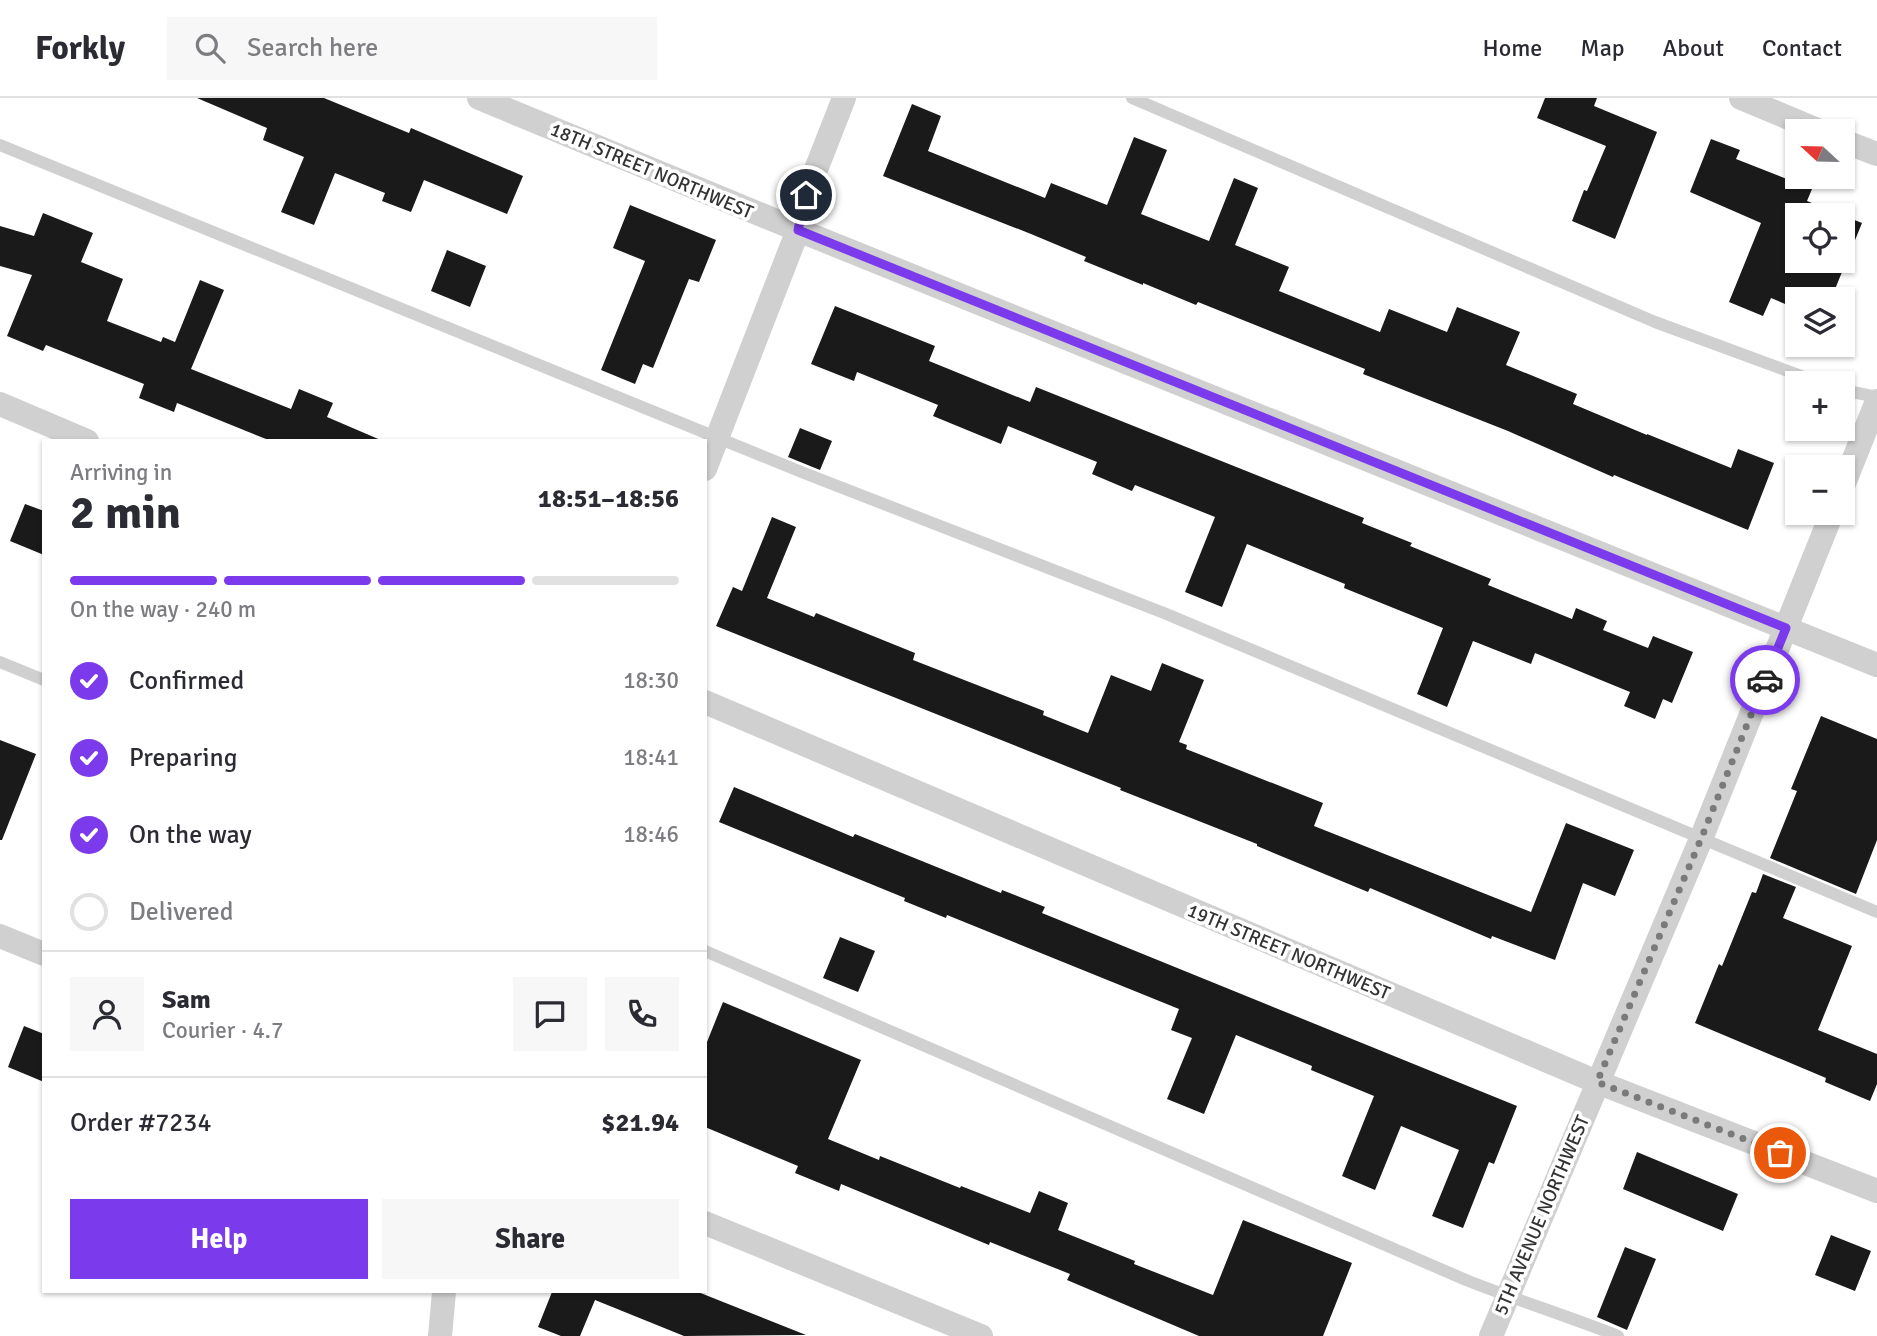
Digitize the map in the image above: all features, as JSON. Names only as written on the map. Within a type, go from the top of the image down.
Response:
[{"type":"street","name":"18TH STREET NORTHWEST","points":[[480,98],[798,230],[1877,665]]},
{"type":"street","points":[[707,464],[798,230],[806,195],[844,98]]},
{"type":"street","points":[[1741,98],[1791,119]]},
{"type":"street","points":[[1855,146],[1877,154]]},
{"type":"street","points":[[1855,455],[1877,399]]},
{"type":"street","points":[[0,404],[82,439]]},
{"type":"street","name":"5TH AVENUE NORTHWEST","points":[[1491,1336],[1701,839],[1827,525]]},
{"type":"street","name":"19TH STREET NORTHWEST","points":[[707,703],[1597,1082],[1877,1191]]},
{"type":"street","points":[[0,936],[42,953]]},
{"type":"street","points":[[707,1224],[981,1336]]},
{"type":"street","points":[[440,1336],[444,1293]]},
{"type":"lane","points":[[1132,98],[1655,322],[1788,371]]},
{"type":"lane","points":[[0,145],[718,438],[1164,613],[1877,912]]},
{"type":"lane","points":[[1855,393],[1877,399]]},
{"type":"lane","points":[[0,662],[42,679]]},
{"type":"lane","points":[[707,952],[1507,1296],[1551,1309],[1618,1336]]},
{"type":"building","points":[[197,98],[324,98],[409,133],[411,128],[523,176],[507,214],[424,180],[411,212],[382,201],[385,193],[335,173],[314,225],[281,212],[304,157],[263,140],[267,128]]},
{"type":"building","points":[[1545,98],[1597,98],[1594,106],[1657,132],[1615,239],[1572,221],[1606,146],[1537,118]]},
{"type":"building","points":[[912,104],[941,116],[928,151],[1045,198],[1051,183],[1107,205],[1134,137],[1167,150],[1141,214],[1209,241],[1234,178],[1258,188],[1235,245],[1289,267],[1279,291],[1380,332],[1389,309],[1447,332],[1457,307],[1520,332],[1506,365],[1577,394],[1573,404],[1731,468],[1738,449],[1774,463],[1748,530],[1363,374],[1365,369],[1198,302],[1196,305],[1143,285],[1084,261],[1086,257],[883,176]]},
{"type":"building","points":[[1711,139],[1740,150],[1736,159],[1785,178],[1785,189],[1812,189],[1807,201],[1812,203],[1785,203],[1785,273],[1842,273],[1836,287],[1785,287],[1785,304],[1771,298],[1763,316],[1729,302],[1761,223],[1690,192]]},
{"type":"building","points":[[630,205],[716,240],[699,282],[689,279],[653,368],[643,364],[635,384],[601,370],[645,261],[613,248]]},
{"type":"building","points":[[43,213],[93,233],[81,262],[123,279],[107,321],[161,342],[163,337],[175,342],[200,280],[224,290],[191,369],[291,409],[299,389],[333,403],[327,417],[378,439],[266,439],[177,403],[174,412],[139,398],[144,384],[46,345],[43,351],[7,336],[32,275],[0,266],[0,226],[34,236]]},
{"type":"building","points":[[1855,220],[1862,223],[1855,240]]},
{"type":"building","points":[[447,250],[486,266],[470,307],[431,291]]},
{"type":"building","points":[[835,306],[935,346],[929,361],[1030,402],[1036,387],[1364,518],[1362,523],[1491,579],[1488,585],[1572,619],[1576,608],[1607,621],[1603,630],[1648,648],[1653,636],[1693,652],[1672,703],[1663,699],[1655,719],[1624,706],[1630,692],[1535,653],[1531,664],[1473,641],[1447,707],[1417,694],[1443,628],[1344,588],[1345,584],[1247,544],[1222,607],[1185,592],[1215,517],[1135,485],[1132,491],[1092,474],[1097,462],[1008,426],[1001,444],[933,416],[938,405],[857,372],[854,381],[811,364]]},
{"type":"building","points":[[800,428],[832,441],[820,470],[788,457]]},
{"type":"building","points":[[25,504],[42,510],[42,554],[10,541]]},
{"type":"building","points":[[772,517],[796,527],[767,598],[814,617],[816,613],[915,653],[913,660],[1044,711],[1043,715],[1088,733],[1111,675],[1151,691],[1162,663],[1204,680],[1179,742],[1187,745],[1186,749],[1323,803],[1314,826],[1531,912],[1566,823],[1634,850],[1615,896],[1583,883],[1555,960],[1492,936],[1491,939],[1370,888],[1368,892],[1257,844],[1120,790],[1121,788],[716,626],[733,587],[742,591]]},
{"type":"building","points":[[1821,716],[1877,739],[1877,840],[1856,894],[1770,858],[1797,791],[1791,789]]},
{"type":"building","points":[[0,740],[36,754],[2,840],[0,840]]},
{"type":"building","points":[[734,787],[853,837],[855,834],[1001,893],[1002,890],[1045,907],[1042,913],[1517,1106],[1494,1164],[1489,1162],[1463,1228],[1432,1216],[1459,1150],[1401,1126],[1375,1190],[1342,1176],[1374,1096],[1311,1070],[1312,1066],[1236,1035],[1204,1114],[1167,1099],[1192,1038],[1171,1030],[1179,1009],[947,915],[946,918],[904,901],[905,898],[719,822]]},
{"type":"building","points":[[1763,874],[1796,887],[1783,918],[1852,946],[1818,1030],[1877,1054],[1877,1084],[1870,1101],[1825,1082],[1826,1078],[1695,1023],[1719,964],[1722,966],[1752,892],[1756,893]]},
{"type":"building","points":[[840,937],[875,951],[858,992],[823,978]]},
{"type":"building","points":[[723,1002],[861,1060],[828,1139],[879,1160],[880,1156],[1030,1213],[1039,1191],[1068,1203],[1058,1230],[1213,1295],[1243,1220],[1352,1263],[1323,1336],[1199,1336],[1067,1280],[1070,1274],[990,1242],[989,1245],[841,1184],[839,1191],[795,1173],[798,1166],[707,1128],[707,1042]]},
{"type":"building","points":[[24,1026],[42,1033],[42,1081],[8,1067]]},
{"type":"building","points":[[1637,1152],[1738,1194],[1723,1231],[1623,1189]]},
{"type":"building","points":[[1831,1235],[1871,1251],[1855,1291],[1815,1275]]},
{"type":"building","points":[[1625,1247],[1656,1259],[1627,1330],[1597,1317]]},
{"type":"building","points":[[552,1293],[701,1293],[806,1335],[684,1336],[595,1300],[580,1336],[561,1336],[538,1327]]},
{"type":"way so far","points":[[1765,680],[1701,839],[1597,1082],[1780,1153]]},
{"type":"route","points":[[806,195],[798,230],[1786,628],[1765,680]]}]
